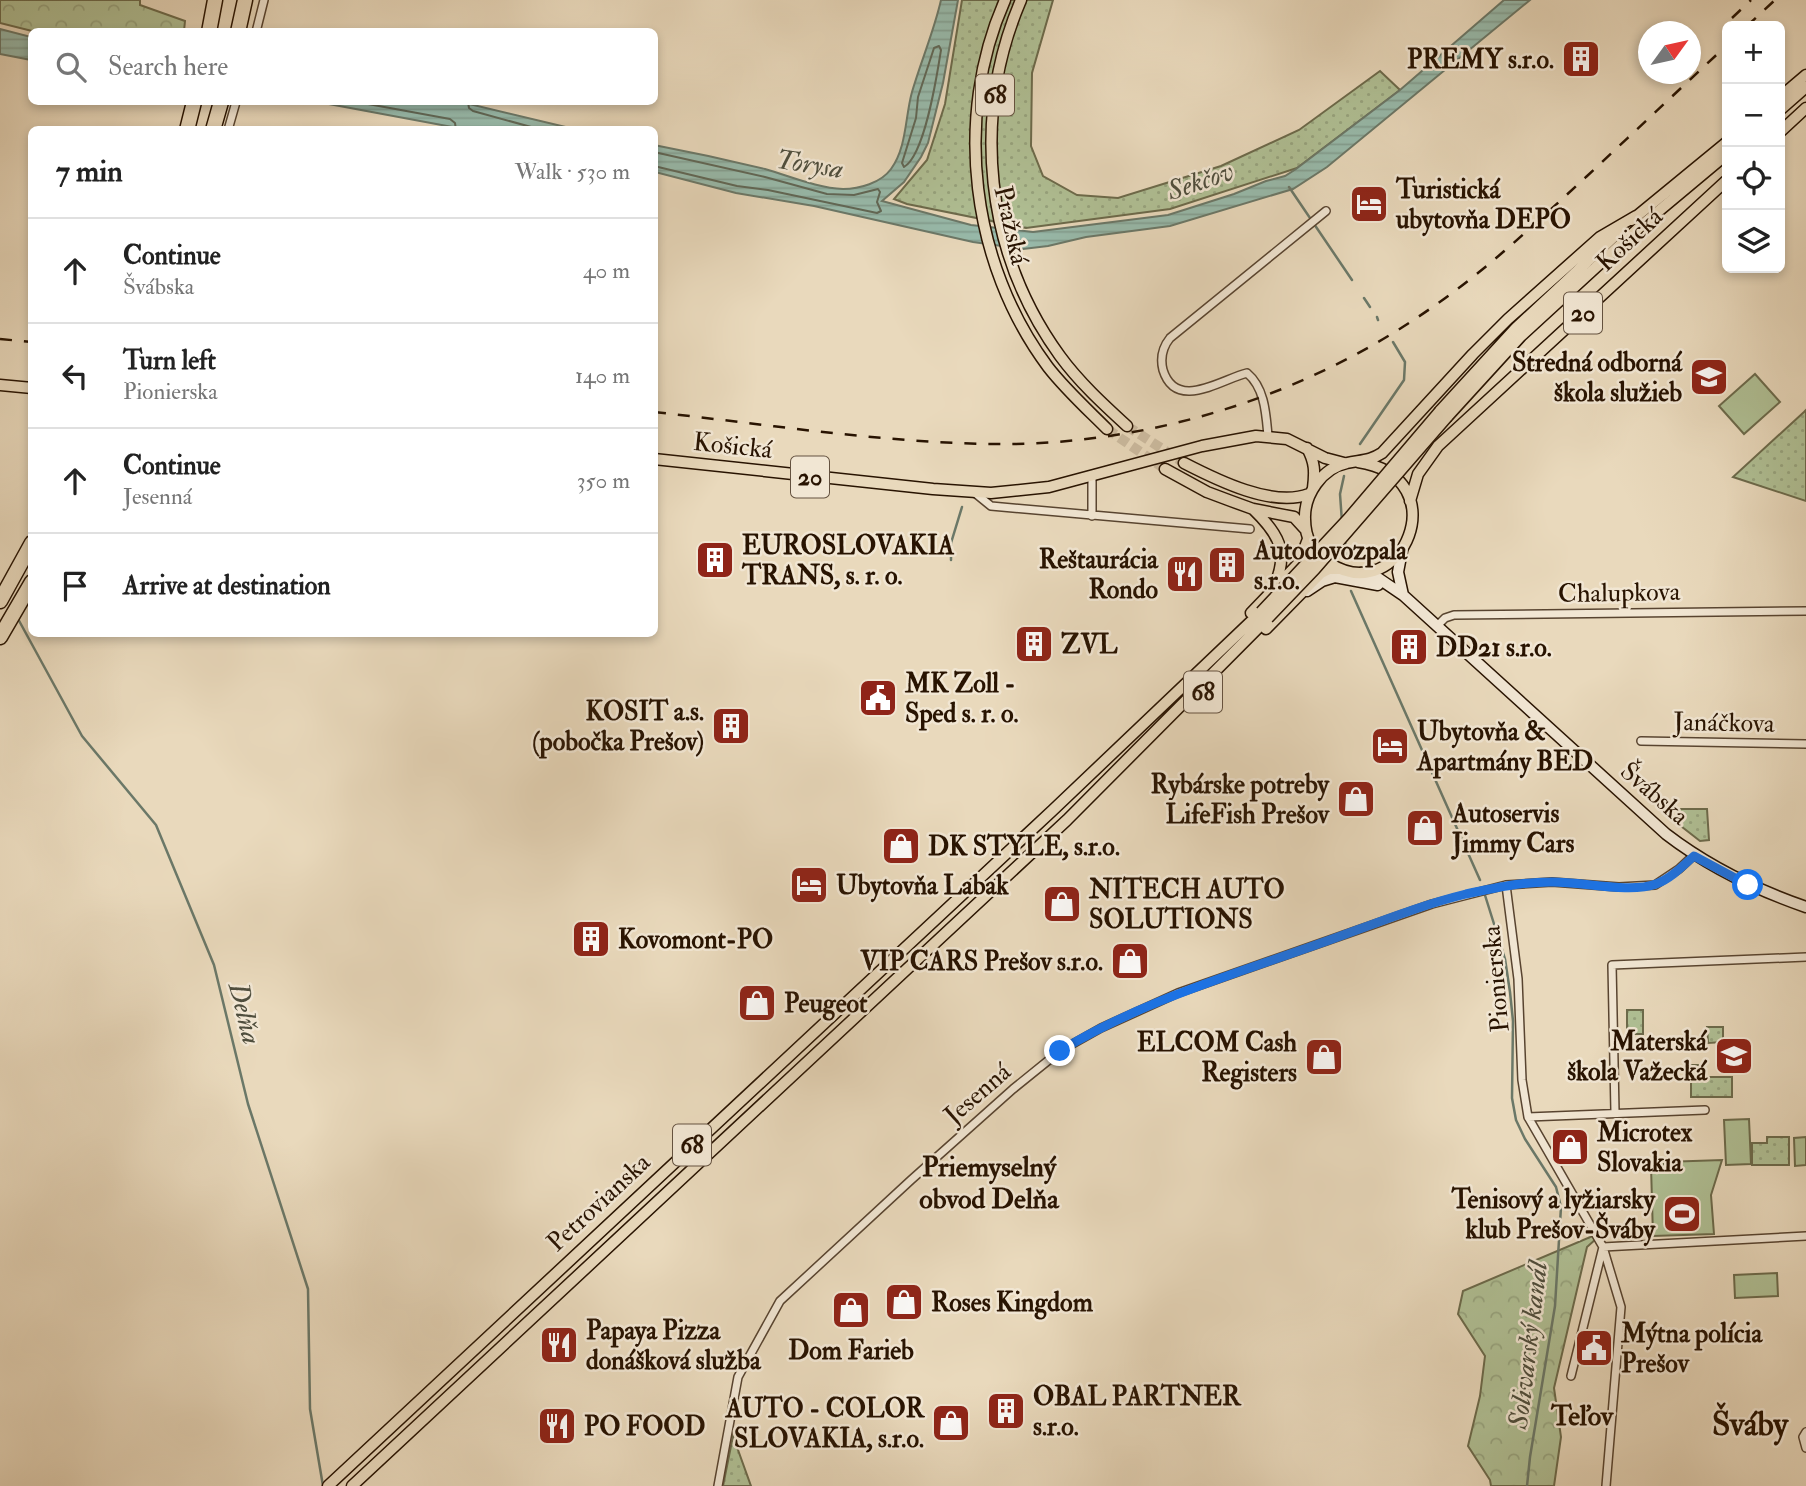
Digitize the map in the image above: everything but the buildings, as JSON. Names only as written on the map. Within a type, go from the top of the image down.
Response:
[{"type":"highway","points":[[210,28],[215,0]]},
{"type":"highway","points":[[239,28],[245,0]]},
{"type":"highway","points":[[188,126],[193,105]]},
{"type":"highway","points":[[221,105],[223,126]]},
{"type":"highway","points":[[0,601],[28,550]]},
{"type":"highway","points":[[0,638],[28,589]]},
{"type":"main road","name":"Pražská","points":[[1005,0],[991,38],[979,96],[976,133],[979,194],[986,233],[999,276],[1027,334],[1048,366],[1107,429]]},
{"type":"main road","name":"Pražská","points":[[1021,0],[1006,41],[994,101],[991,134],[994,195],[1000,226],[1016,278],[1041,328],[1081,383],[1127,426]]},
{"type":"main road","points":[[1785,93],[1806,75]]},
{"type":"main road","points":[[1785,106],[1806,87]]},
{"type":"main road","points":[[1785,127],[1806,108]]},
{"type":"main road","name":"Košická","points":[[1636,216],[1722,146]]},
{"type":"main road","points":[[1443,414],[1521,336],[1642,225],[1722,158]]},
{"type":"main road","name":"Košická","points":[[1410,501],[1418,474],[1438,446],[1722,185]]},
{"type":"main road","points":[[1264,611],[1315,569],[1516,328],[1636,216]]},
{"type":"main road","name":"20","points":[[1358,462],[1371,460],[1382,453],[1508,319],[1600,237],[1636,216]]},
{"type":"main road","points":[[0,385],[28,388]]},
{"type":"main road","name":"Košická","points":[[658,459],[974,493],[1031,489],[1202,446],[1268,436],[1287,439],[1325,458],[1344,463]]},
{"type":"main road","name":"Košická","points":[[1386,470],[1399,468],[1438,446]]},
{"type":"main road","points":[[1067,820],[1264,611],[1299,563],[1306,534],[1306,505],[1315,472],[1313,458],[1307,448]]},
{"type":"main road","points":[[1165,469],[1208,492],[1253,509],[1294,517],[1320,557],[1340,569],[1361,573],[1393,561],[1402,551],[1412,530],[1410,501],[1398,480],[1375,465],[1344,463],[1322,478],[1311,491],[1290,499],[1234,486],[1184,463]]},
{"type":"main road","points":[[1253,509],[1271,527],[1279,540],[1282,554],[1278,577],[1264,611]]},
{"type":"main road","name":"68","points":[[1067,820],[1125,769],[1321,573],[1340,569]]},
{"type":"main road","name":"Petrovianska","points":[[330,1484],[1264,611]]},
{"type":"main road","name":"Petrovianska","points":[[352,1486],[1067,820]]},
{"type":"street","points":[[257,28],[264,0]]},
{"type":"street","points":[[224,126],[235,105]]},
{"type":"street","points":[[1268,436],[1262,397],[1254,379],[1247,373],[1202,390],[1185,391],[1167,378],[1162,366],[1162,353],[1170,338],[1326,211]]},
{"type":"street","points":[[1092,475],[1092,516]]},
{"type":"street","name":"Košická","points":[[974,493],[991,506],[1250,529]]},
{"type":"street","points":[[1402,551],[1398,572],[1403,595]]},
{"type":"street","name":"Švábska","points":[[1361,573],[1378,579],[1403,595],[1666,834],[1694,856],[1748,885],[1806,907]]},
{"type":"street","points":[[1300,595],[1322,581],[1335,578],[1369,582],[1403,595]]},
{"type":"street","name":"Chalupkova","points":[[1437,626],[1445,618],[1454,615],[1806,611]]},
{"type":"street","name":"Janáčkova","points":[[1641,741],[1806,744]]},
{"type":"street","name":"Pionierska","points":[[1606,1486],[1621,1307],[1603,1247],[1528,1117],[1522,1080],[1518,979],[1506,885],[1552,882],[1619,887],[1655,885],[1694,856]]},
{"type":"street","name":"Jesenná","points":[[718,1486],[738,1377],[780,1301],[1041,1064],[1101,1028],[1178,993],[1383,920],[1506,885]]},
{"type":"street","points":[[1615,1112],[1612,965],[1806,957]]},
{"type":"street","points":[[1528,1117],[1705,1110]]},
{"type":"street","points":[[1571,1376],[1603,1247],[1806,1236]]},
{"type":"street","points":[[1806,1432],[1803,1437],[1806,1448]]},
{"type":"green space","points":[[0,0],[140,0],[140,5],[185,21],[184,28],[28,30],[0,23]]},
{"type":"green space","points":[[962,0],[1053,0],[1032,73],[1031,146],[1043,176],[1077,195],[1118,198],[1221,166],[1299,130],[1380,71],[1400,90],[1297,168],[1170,209],[1026,228],[907,204],[894,199],[927,160],[945,104]]},
{"type":"green space","points":[[1755,374],[1780,402],[1744,434],[1719,406]]},
{"type":"green space","points":[[1806,410],[1806,501],[1733,477],[1804,412]]},
{"type":"green space","points":[[1677,809],[1707,809],[1709,840],[1700,841],[1677,823]]},
{"type":"green space","points":[[1627,1010],[1643,1010],[1643,1034],[1627,1034]]},
{"type":"green space","points":[[1707,1027],[1723,1027],[1723,1042],[1708,1043]]},
{"type":"green space","points":[[1691,1065],[1698,1065],[1704,1077],[1732,1077],[1732,1097],[1691,1097]]},
{"type":"green space","points":[[1749,1119],[1751,1164],[1726,1165],[1724,1120]]},
{"type":"green space","points":[[1767,1137],[1789,1137],[1789,1165],[1752,1165],[1752,1143],[1767,1143]]},
{"type":"green space","points":[[1806,1137],[1806,1165],[1795,1166],[1794,1138]]},
{"type":"green space","name":"Tenisový a lyžiarsky klub Prešov-Šváby","points":[[1722,1160],[1711,1195],[1714,1234],[1653,1236],[1651,1166],[1663,1166],[1664,1162]]},
{"type":"green space","points":[[1595,1235],[1597,1238],[1587,1247],[1554,1388],[1561,1437],[1554,1486],[1491,1486],[1490,1480],[1468,1446],[1480,1396],[1485,1356],[1458,1314],[1463,1291]]},
{"type":"green space","points":[[1777,1273],[1778,1296],[1735,1298],[1734,1275]]},
{"type":"green space","points":[[733,1436],[751,1486],[723,1486]]},
{"type":"water","points":[[941,0],[958,0],[943,83],[928,143],[904,182],[882,201],[971,225],[1033,232],[1168,215],[1285,176],[1400,90],[1504,0],[1530,0],[1327,167],[1293,189],[1170,226],[1086,237],[1023,249],[973,242],[814,206],[736,193],[658,173],[658,146],[765,169],[833,188],[856,188],[882,178],[891,169],[900,151],[912,92]]},
{"type":"water","points":[[0,29],[28,36],[28,59],[0,54]]},
{"type":"water","points":[[334,105],[474,105],[561,126],[447,126]]},
{"type":"waterway","name":"Solivarský kanál","points":[[1289,187],[1352,280]]},
{"type":"waterway","name":"Solivarský kanál","points":[[1364,298],[1370,307]]},
{"type":"waterway","name":"Solivarský kanál","points":[[1360,444],[1404,380],[1405,362],[1393,342]]},
{"type":"waterway","name":"Solivarský kanál","points":[[1342,522],[1340,494],[1344,476]]},
{"type":"waterway","points":[[951,560],[951,543],[962,507]]},
{"type":"waterway","name":"Solivarský kanál","points":[[1345,542],[1347,559]]},
{"type":"waterway","name":"Solivarský kanál","points":[[1351,591],[1480,880]]},
{"type":"waterway","name":"Delňa","points":[[17,617],[82,736],[156,825],[214,965],[248,1104],[308,1289],[310,1409],[323,1486]]},
{"type":"waterway","name":"Solivarský kanál","points":[[1484,892],[1505,959],[1510,992],[1513,1021],[1512,1098],[1516,1120],[1556,1187],[1561,1207],[1555,1306],[1527,1486]]},
{"type":"tunnel","points":[[1127,426],[1184,463]]},
{"type":"tunnel","points":[[1107,429],[1165,469]]},
{"type":"railway","points":[[1732,18],[1751,0]]},
{"type":"railway","points":[[1752,21],[1775,0]]},
{"type":"railway","points":[[658,412],[880,438],[1015,444],[1071,441],[1126,433],[1181,422],[1235,406],[1288,387],[1338,363],[1434,306],[1531,228],[1722,50]]},
{"type":"railway","points":[[0,339],[28,342]]},
{"type":"place","name":"PREMY s.r.o.","points":[[1581,59]]},
{"type":"place","name":"Turistická ubytovňa DEPO","points":[[1369,204]]},
{"type":"place","name":"Stredná odborná škola služieb","points":[[1709,377]]},
{"type":"place","name":"EUROSLOVAKIA TRANS, s. r. o.","points":[[715,560]]},
{"type":"place","name":"Autodovozpala s.r.o.","points":[[1227,565]]},
{"type":"place","name":"Reštaurácia Rondo","points":[[1185,574]]},
{"type":"place","name":"ZVL","points":[[1034,644]]},
{"type":"place","name":"DD21 s.r.o.","points":[[1409,647]]},
{"type":"place","name":"MK Zoll - Sped s. r. o.","points":[[878,698]]},
{"type":"place","name":"KOSIT a.s. (pobočka Prešov)","points":[[731,726]]},
{"type":"place","name":"Ubytovňa & Apartmány BED","points":[[1390,746]]},
{"type":"place","name":"Rybárske potreby LifeFish Prešov","points":[[1356,799]]},
{"type":"place","name":"Autoservis Jimmy Cars","points":[[1425,828]]},
{"type":"place","name":"DK STYLE, s.r.o.","points":[[901,846]]},
{"type":"place","name":"Ubytovňa Labak","points":[[809,885]]},
{"type":"place","name":"NITECH AUTO SOLUTIONS","points":[[1062,904]]},
{"type":"place","name":"Kovomont-PO","points":[[591,939]]},
{"type":"place","name":"VIP CARS Prešov s.r.o.","points":[[1130,961]]},
{"type":"place","name":"Peugeot","points":[[757,1003]]},
{"type":"place","name":"Materská škola Važecká","points":[[1734,1056]]},
{"type":"place","name":"ELCOM Cash Registers","points":[[1324,1057]]},
{"type":"place","name":"Microtex Slovakia","points":[[1570,1147]]},
{"type":"place","name":"Tenisový a lyžiarsky klub Prešov-Šváby","points":[[1682,1214]]},
{"type":"place","name":"Roses Kingdom","points":[[904,1302]]},
{"type":"place","name":"Dom Farieb","points":[[851,1310]]},
{"type":"place","name":"Papaya Pizza donášková služba","points":[[559,1345]]},
{"type":"place","name":"Mýtna polícia Prešov","points":[[1594,1348]]},
{"type":"place","name":"OBAL PARTNER s.r.o.","points":[[1006,1411]]},
{"type":"place","name":"AUTO - COLOR SLOVAKIA, s.r.o.","points":[[951,1423]]},
{"type":"place","name":"PO FOOD","points":[[557,1426]]},
{"type":"district","name":"Priemyselný obvod Delňa","points":[[989,1182]]},
{"type":"district","name":"Teľov","points":[[1582,1415]]},
{"type":"district","name":"Šváby","points":[[1750,1423]]},
{"type":"route","points":[[1060,1051],[1101,1028],[1178,993],[1383,920],[1463,895],[1506,885],[1552,882],[1619,887],[1655,885],[1694,856],[1748,885]]},
{"type":"water label","name":"Torysa","points":[[810,163]]},
{"type":"water label","name":"Sekčov","points":[[1200,180]]}]
